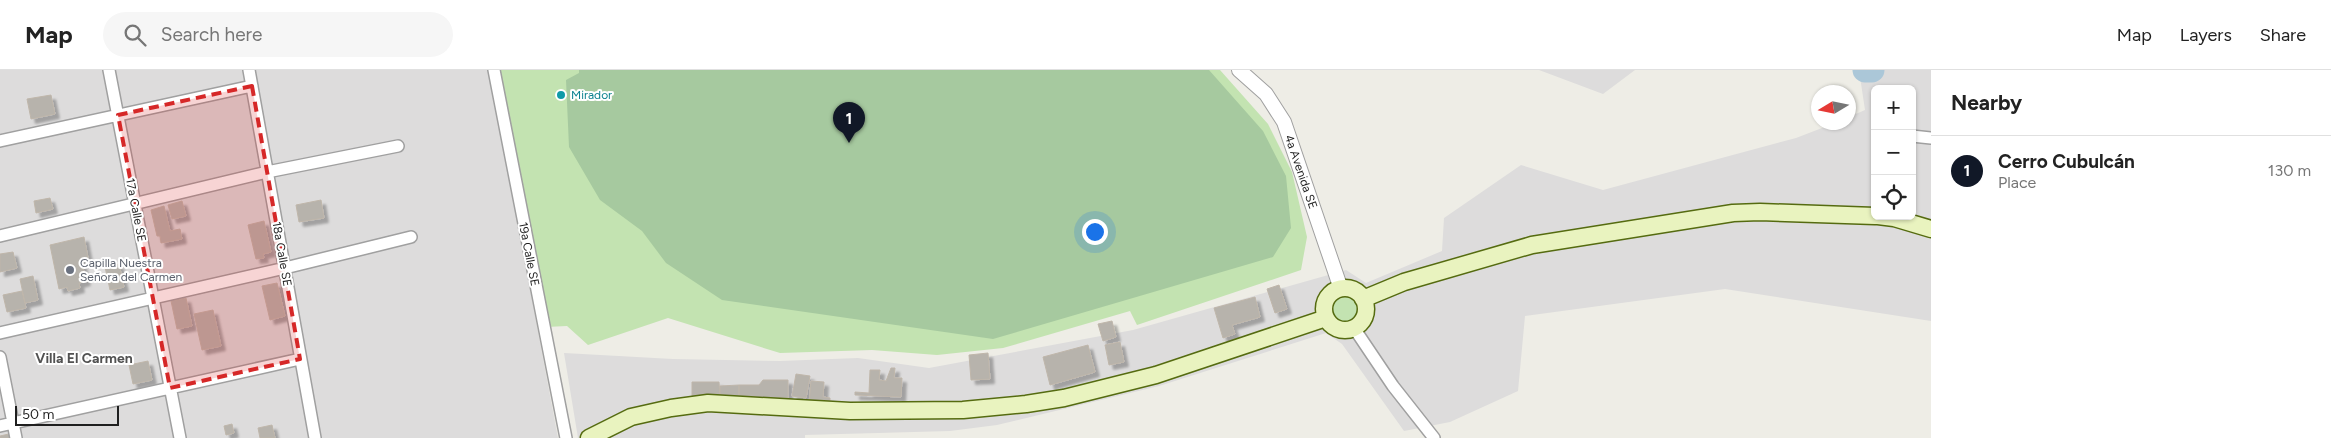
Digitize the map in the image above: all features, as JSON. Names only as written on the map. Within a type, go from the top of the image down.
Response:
[{"type":"main road","points":[[1363,299],[1404,282],[1532,245],[1733,213],[1760,212],[1871,216]]},
{"type":"main road","points":[[1896,220],[1931,229]]},
{"type":"main road","points":[[1341,289],[1354,290],[1363,299],[1365,315],[1354,328],[1342,330],[1330,323],[1326,318],[1324,306],[1326,300],[1330,295],[1341,289]]},
{"type":"main road","points":[[589,438],[631,418],[671,408],[708,404],[885,411],[963,410],[1045,401],[1156,375],[1326,318]]},
{"type":"street","name":"17a Calle SE","points":[[109,70],[180,438]]},
{"type":"street","name":"18a Calle SE","points":[[249,70],[315,438]]},
{"type":"street","name":"19a Calle SE","points":[[494,70],[566,438]]},
{"type":"street","name":"4a Avenida SE","points":[[1239,70],[1266,94],[1284,122],[1341,289]]},
{"type":"street","points":[[0,141],[252,86]]},
{"type":"street","points":[[1916,136],[1931,138]]},
{"type":"street","points":[[0,236],[267,172],[398,146]]},
{"type":"street","points":[[0,333],[285,268],[411,236]]},
{"type":"street","points":[[1354,328],[1393,386],[1434,438]]},
{"type":"street","points":[[0,357],[16,438]]},
{"type":"street","points":[[0,426],[300,359]]},
{"type":"highlighted area","points":[[252,86],[300,359],[170,388],[118,115]]},
{"type":"shaded area","points":[[0,70],[489,70],[558,438],[0,438]]},
{"type":"shaded area","points":[[1539,70],[1635,70],[1603,94]]},
{"type":"shaded area","points":[[1859,70],[1931,70],[1931,321],[1725,289],[1525,316],[1518,391],[1450,422],[1404,431],[1342,344],[1326,333],[1159,386],[997,425],[950,431],[805,435],[805,438],[578,438],[564,353],[673,359],[780,361],[858,358],[929,368],[1133,330],[1346,270],[1366,283],[1442,251],[1444,218],[1521,165],[1603,190],[1796,138],[1817,130],[1856,130],[1856,114],[1865,110]]},
{"type":"green space","points":[[498,70],[1220,70],[1268,124],[1292,172],[1307,237],[1301,270],[1137,325],[1130,311],[1003,348],[937,355],[872,350],[780,353],[668,318],[588,345],[567,326],[546,327]]},
{"type":"green space","points":[[579,70],[1209,70],[1263,131],[1286,176],[1291,228],[1273,257],[993,339],[722,300],[666,263],[642,231],[600,200],[569,147],[566,80],[579,73]]},
{"type":"green space","points":[[1345,291],[1352,292],[1358,296],[1362,302],[1362,316],[1358,322],[1352,326],[1345,327],[1338,326],[1332,322],[1328,316],[1327,309],[1328,302],[1332,296],[1338,292]]},
{"type":"building","points":[[51,95],[55,114],[31,119],[27,99]]},
{"type":"building","points":[[50,198],[53,209],[36,213],[34,201]]},
{"type":"building","points":[[321,200],[324,218],[299,222],[296,205]]},
{"type":"building","points":[[182,201],[186,216],[172,219],[168,205]]},
{"type":"building","points":[[164,206],[170,231],[180,229],[182,239],[161,243],[160,236],[157,236],[151,210]]},
{"type":"building","points":[[264,221],[271,252],[263,254],[264,258],[256,259],[248,225]]},
{"type":"building","name":"Capilla Nuestra Señora del Carmen","points":[[84,237],[88,258],[81,259],[86,281],[79,283],[80,288],[68,291],[67,287],[59,289],[50,245]]},
{"type":"building","points":[[13,252],[17,268],[0,272],[0,254]]},
{"type":"building","points":[[119,264],[124,287],[110,290],[105,267]]},
{"type":"building","points":[[33,276],[38,300],[25,303],[20,279]]},
{"type":"building","points":[[277,283],[285,316],[270,320],[262,286]]},
{"type":"building","points":[[1279,285],[1287,309],[1275,313],[1267,289]]},
{"type":"building","points":[[22,291],[26,308],[7,312],[3,295]]},
{"type":"building","points":[[1255,297],[1260,317],[1232,325],[1235,334],[1223,338],[1214,308]]},
{"type":"building","points":[[186,298],[192,326],[177,329],[171,301]]},
{"type":"building","points":[[213,310],[221,346],[202,350],[194,314]]},
{"type":"building","points":[[1112,321],[1116,337],[1103,341],[1098,324]]},
{"type":"building","points":[[1120,342],[1124,362],[1109,365],[1105,345]]},
{"type":"building","points":[[1088,345],[1095,372],[1050,385],[1043,357]]},
{"type":"building","points":[[988,353],[990,379],[971,380],[969,355]]},
{"type":"building","points":[[148,361],[152,380],[133,384],[129,365]]},
{"type":"building","points":[[891,368],[895,368],[894,378],[902,378],[901,397],[855,395],[855,392],[869,393],[870,370],[880,370],[879,380],[886,381]]},
{"type":"building","points":[[796,374],[810,376],[806,398],[792,396]]},
{"type":"building","points":[[763,380],[788,380],[788,398],[739,398],[739,385],[759,385]]},
{"type":"building","points":[[811,381],[824,382],[823,397],[830,398],[830,405],[809,404]]},
{"type":"building","points":[[692,382],[719,382],[720,398],[692,398]]},
{"type":"building","points":[[739,385],[739,398],[720,398],[720,386]]},
{"type":"building","points":[[232,424],[234,433],[226,435],[224,426]]},
{"type":"building","points":[[272,425],[275,438],[260,438],[258,428]]},
{"type":"building","points":[[13,433],[14,438],[0,438],[0,436]]},
{"type":"waterway","points":[[1865,70],[1872,70]]},
{"type":"place","name":"Mirador","points":[[561,95]]},
{"type":"place","name":"Cerro Cubulcán","points":[[849,143]]},
{"type":"place","name":"Capilla Nuestra Señora del Carmen","points":[[70,270]]},
{"type":"district","name":"Villa El Carmen","points":[[84,358]]}]
